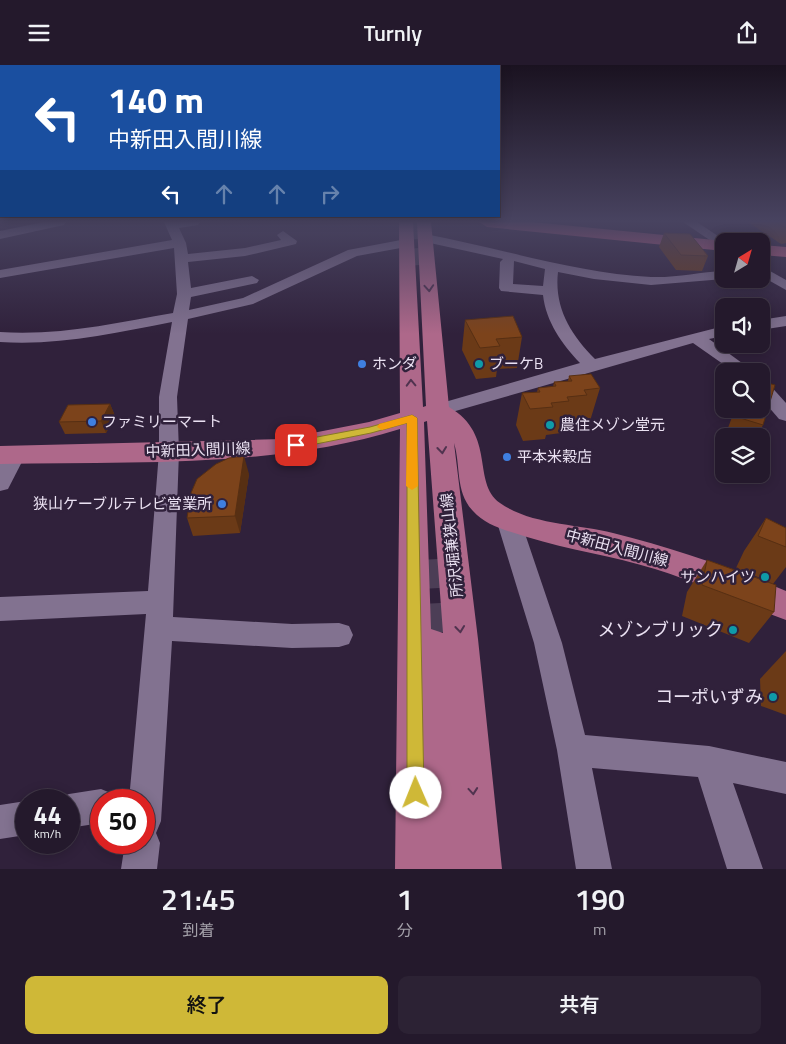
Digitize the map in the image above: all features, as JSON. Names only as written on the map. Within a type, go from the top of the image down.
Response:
[{"type":"main road","name":"所沢堀兼狭山線","points":[[417,260],[425,414],[417,869]]},
{"type":"main road","name":"所沢堀兼狭山線","points":[[425,414],[450,527],[480,869]]},
{"type":"main road","name":"中新田入間川線","points":[[8,454],[169,452],[282,447],[371,430],[425,414],[456,422],[466,438],[472,460],[473,490],[476,497],[491,511],[505,518]]},
{"type":"main road","name":"中新田入間川線","points":[[450,527],[458,519],[466,517],[481,515],[505,518],[611,544],[685,566],[784,600]]},
{"type":"main road","points":[[442,869],[438,645],[457,869]]},
{"type":"street","points":[[0,273],[81,260]]},
{"type":"street","points":[[146,789],[160,615],[169,452],[168,397],[184,294],[183,260]]},
{"type":"street","points":[[0,337],[29,339],[85,334],[208,312],[248,301],[339,260]]},
{"type":"street","points":[[509,260],[507,262],[506,288],[551,291]]},
{"type":"street","points":[[517,260],[552,267],[652,281],[677,281],[715,276]]},
{"type":"street","points":[[552,267],[551,291],[556,321],[565,337],[592,366]]},
{"type":"street","points":[[770,276],[782,284]]},
{"type":"street","points":[[184,294],[220,289],[252,280]]},
{"type":"street","points":[[770,280],[782,284]]},
{"type":"street","points":[[770,324],[786,321]]},
{"type":"street","points":[[425,414],[715,333]]},
{"type":"street","points":[[695,337],[732,363]]},
{"type":"street","points":[[770,396],[786,415]]},
{"type":"street","points":[[0,483],[8,454]]},
{"type":"street","points":[[505,518],[548,643],[573,750],[594,869]]},
{"type":"street","points":[[0,609],[160,615],[292,636],[339,635]]},
{"type":"street","points":[[573,750],[709,762],[786,778]]},
{"type":"street","points":[[709,762],[745,869]]},
{"type":"street","points":[[0,822],[15,820]]},
{"type":"street","points":[[139,869],[141,854]]},
{"type":"building","points":[[513,316],[522,337],[496,339],[500,346],[480,348],[465,320]]},
{"type":"building","points":[[591,374],[600,388],[584,390],[587,395],[567,397],[569,401],[551,403],[553,407],[530,409],[522,393],[540,392],[538,388],[556,386],[554,382],[572,381],[569,376]]},
{"type":"building","points":[[770,384],[775,385],[770,402]]},
{"type":"building","points":[[110,404],[101,421],[59,422],[68,405]]},
{"type":"building","points":[[740,418],[765,418],[763,425]]},
{"type":"building","points":[[244,456],[235,516],[187,518],[191,493],[197,479],[216,464],[229,458]]},
{"type":"building","points":[[766,518],[786,528],[786,547],[758,536]]},
{"type":"building","points":[[707,560],[776,585],[774,612],[702,585]]},
{"type":"tunnel","points":[[419,260],[420,271]]},
{"type":"tunnel","points":[[438,559],[442,636]]},
{"type":"tunnel","points":[[442,635],[443,645]]},
{"type":"slow traffic","points":[[382,427],[412,418],[412,486]]},
{"type":"place","name":"ホンダ","points":[[362,364]]},
{"type":"place","name":"ブーケB","points":[[479,364]]},
{"type":"place","name":"ファミリーマート","points":[[92,422]]},
{"type":"place","name":"農住メゾン堂元","points":[[550,425]]},
{"type":"place","name":"平本米穀店","points":[[507,457]]},
{"type":"place","name":"狭山ケーブルテレビ営業所","points":[[222,504]]},
{"type":"place","name":"サンハイツ","points":[[765,577]]},
{"type":"place","name":"メゾンブリック","points":[[733,630]]},
{"type":"place","name":"コーポいずみ","points":[[773,697]]},
{"type":"route","points":[[296,445],[371,430],[412,418],[416,793]]}]
